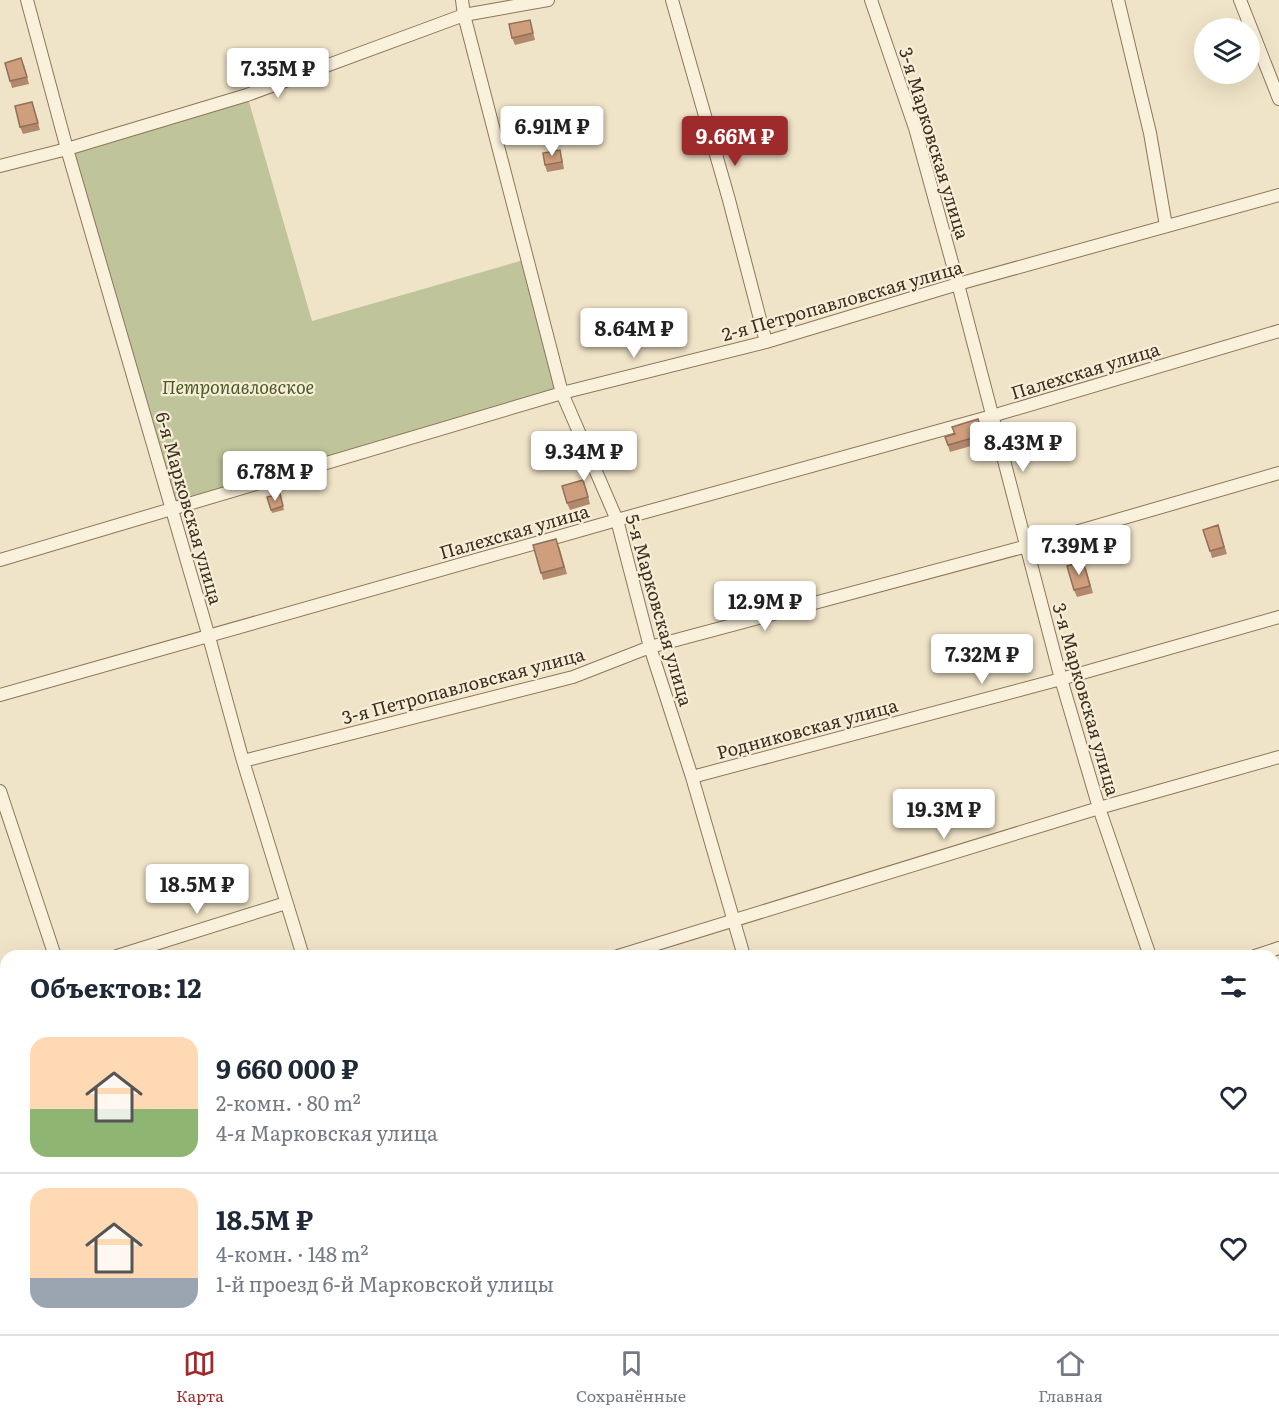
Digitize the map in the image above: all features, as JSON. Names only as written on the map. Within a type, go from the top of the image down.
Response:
[{"type":"street","name":"6-я Марковская улица","points":[[27,0],[67,149],[243,761],[301,950]]},
{"type":"street","name":"5-я Марковская улица","points":[[462,0],[562,393],[617,520],[650,647],[692,777],[743,950]]},
{"type":"street","points":[[0,166],[67,149],[247,95],[464,15],[548,0]]},
{"type":"street","points":[[672,0],[729,200],[766,342]]},
{"type":"street","name":"3-я Марковская улица","points":[[871,0],[915,128],[1061,680],[1099,808],[1148,950]]},
{"type":"street","points":[[1118,0],[1150,133],[1166,226]]},
{"type":"street","points":[[1240,0],[1279,99]]},
{"type":"street","name":"2-я Петропавловская улица","points":[[0,560],[562,393],[766,342],[958,284],[1279,195]]},
{"type":"street","name":"Палехская улица","points":[[0,695],[992,416],[1279,331]]},
{"type":"street","name":"3-я Петропавловская улица","points":[[243,761],[573,677],[650,647],[1027,546],[1279,473]]},
{"type":"street","name":"Родниковская улица","points":[[692,777],[1061,680],[1279,617]]},
{"type":"street","points":[[637,950],[1099,808],[1279,757]]},
{"type":"street","points":[[0,791],[53,950]]},
{"type":"street","points":[[136,950],[286,903]]},
{"type":"green space","name":"Петропавловское","points":[[247,95],[312,321],[527,259],[562,393],[171,508],[67,149]]},
{"type":"building","points":[[530,20],[533,33],[512,38],[509,24]]},
{"type":"building","points":[[21,58],[27,77],[10,81],[5,63]]},
{"type":"building","points":[[32,102],[38,123],[20,127],[15,106]]},
{"type":"building","points":[[560,150],[562,162],[545,165],[543,153]]},
{"type":"building","points":[[978,419],[983,435],[948,445],[945,437],[955,434],[952,427]]},
{"type":"building","points":[[583,480],[588,497],[567,503],[562,486]]},
{"type":"building","points":[[280,494],[283,506],[271,510],[267,497]]},
{"type":"building","points":[[1218,525],[1224,547],[1210,551],[1203,530]]},
{"type":"building","points":[[556,539],[564,567],[541,573],[533,545]]},
{"type":"building","points":[[1083,561],[1090,586],[1074,590],[1067,566]]}]
